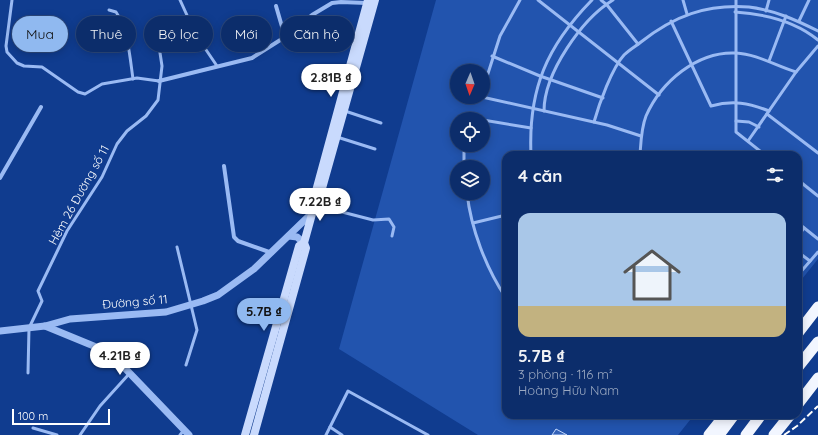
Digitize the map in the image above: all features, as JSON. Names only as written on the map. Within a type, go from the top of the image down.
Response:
[{"type":"highway","points":[[802,324],[818,297]]},
{"type":"highway","points":[[802,325],[818,307]]},
{"type":"highway","points":[[802,326],[818,320]]},
{"type":"highway","points":[[802,362],[818,342]]},
{"type":"highway","points":[[802,399],[818,378]]},
{"type":"highway","points":[[709,435],[721,419]]},
{"type":"highway","points":[[719,435],[731,419]]},
{"type":"highway","points":[[746,435],[758,419]]},
{"type":"highway","points":[[774,435],[787,419]]},
{"type":"main road","points":[[317,196],[321,192],[337,137],[371,2]]},
{"type":"main road","points":[[254,435],[306,248],[304,243],[317,196],[317,184],[371,2]]},
{"type":"main road","points":[[245,435],[299,246],[304,243]]},
{"type":"street","points":[[312,16],[334,1],[371,2]]},
{"type":"street","points":[[276,6],[280,20]]},
{"type":"street","points":[[159,81],[252,58],[280,41]]},
{"type":"street","points":[[0,178],[41,107]]},
{"type":"street","points":[[224,166],[234,237],[238,241],[272,253]]},
{"type":"street","name":"Đường số 11","points":[[0,331],[44,326],[70,319],[166,312],[190,306],[218,295],[254,269],[289,236],[313,209]]},
{"type":"street","points":[[289,236],[297,237],[304,243]]},
{"type":"street","points":[[44,326],[101,349],[131,373],[184,433]]},
{"type":"lane","points":[[12,0],[6,52],[17,63],[24,66],[42,67],[78,92],[85,94],[102,84],[133,79],[159,81]]},
{"type":"lane","points":[[180,0],[196,35],[217,66]]},
{"type":"lane","points":[[490,64],[500,36],[520,0]]},
{"type":"lane","points":[[538,0],[659,94]]},
{"type":"lane","points":[[531,151],[533,109],[540,76],[552,51],[570,25],[592,0]]},
{"type":"lane","points":[[601,0],[608,5],[638,44]]},
{"type":"lane","points":[[544,111],[546,96],[566,50],[578,31],[586,22],[613,0]]},
{"type":"lane","points":[[682,0],[687,14]]},
{"type":"lane","points":[[736,0],[736,132],[760,151]]},
{"type":"lane","points":[[766,11],[769,0]]},
{"type":"lane","points":[[799,21],[809,0]]},
{"type":"lane","points":[[594,122],[602,98],[624,56],[661,26],[687,14],[710,9],[735,7],[766,11],[799,21],[818,31]]},
{"type":"lane","points":[[109,10],[116,12],[121,21],[130,58],[133,79]]},
{"type":"lane","points":[[735,12],[754,14],[796,26],[818,40]]},
{"type":"lane","points":[[769,61],[786,16]]},
{"type":"lane","points":[[671,21],[711,106],[723,103],[742,102],[768,113],[818,153]]},
{"type":"lane","points":[[748,142],[796,72],[818,46]]},
{"type":"lane","name":"Hẻm 26 Đường số 11","points":[[29,328],[42,301],[38,291],[67,231],[102,177],[117,144],[127,131],[146,116],[158,100],[159,81],[162,66],[160,52]]},
{"type":"lane","points":[[640,151],[641,136],[646,117],[659,94],[672,80],[691,64],[720,54],[736,53],[769,61],[796,72]]},
{"type":"lane","points":[[492,56],[540,76],[602,98]]},
{"type":"lane","points":[[490,99],[594,122],[641,136]]},
{"type":"lane","points":[[344,111],[381,123]]},
{"type":"lane","points":[[490,121],[531,128]]},
{"type":"lane","points":[[736,121],[749,122],[759,127]]},
{"type":"lane","points":[[337,137],[375,149]]},
{"type":"lane","points":[[802,183],[818,196]]},
{"type":"lane","points":[[468,200],[473,223],[489,265],[502,290]]},
{"type":"lane","points":[[313,209],[373,220],[389,219],[394,227],[392,236]]},
{"type":"lane","points":[[473,223],[502,216]]},
{"type":"lane","points":[[802,231],[804,228],[818,239]]},
{"type":"lane","points":[[177,247],[197,330],[186,365]]},
{"type":"lane","points":[[802,270],[818,252]]},
{"type":"lane","points":[[802,255],[810,261]]},
{"type":"lane","points":[[28,374],[29,328]]},
{"type":"lane","points":[[80,435],[100,406],[131,373]]},
{"type":"lane","points":[[326,435],[348,391],[428,435]]},
{"type":"lane","points":[[330,427],[342,435]]},
{"type":"lane","points":[[32,428],[57,435]]},
{"type":"shaded area","points":[[436,0],[818,0],[818,259],[802,279],[802,151],[502,151],[502,419],[691,419],[678,435],[478,435],[339,349]]},
{"type":"building","points":[[556,429],[567,435],[552,435]]},
{"type":"railway","points":[[784,435],[797,426],[818,406]]}]
